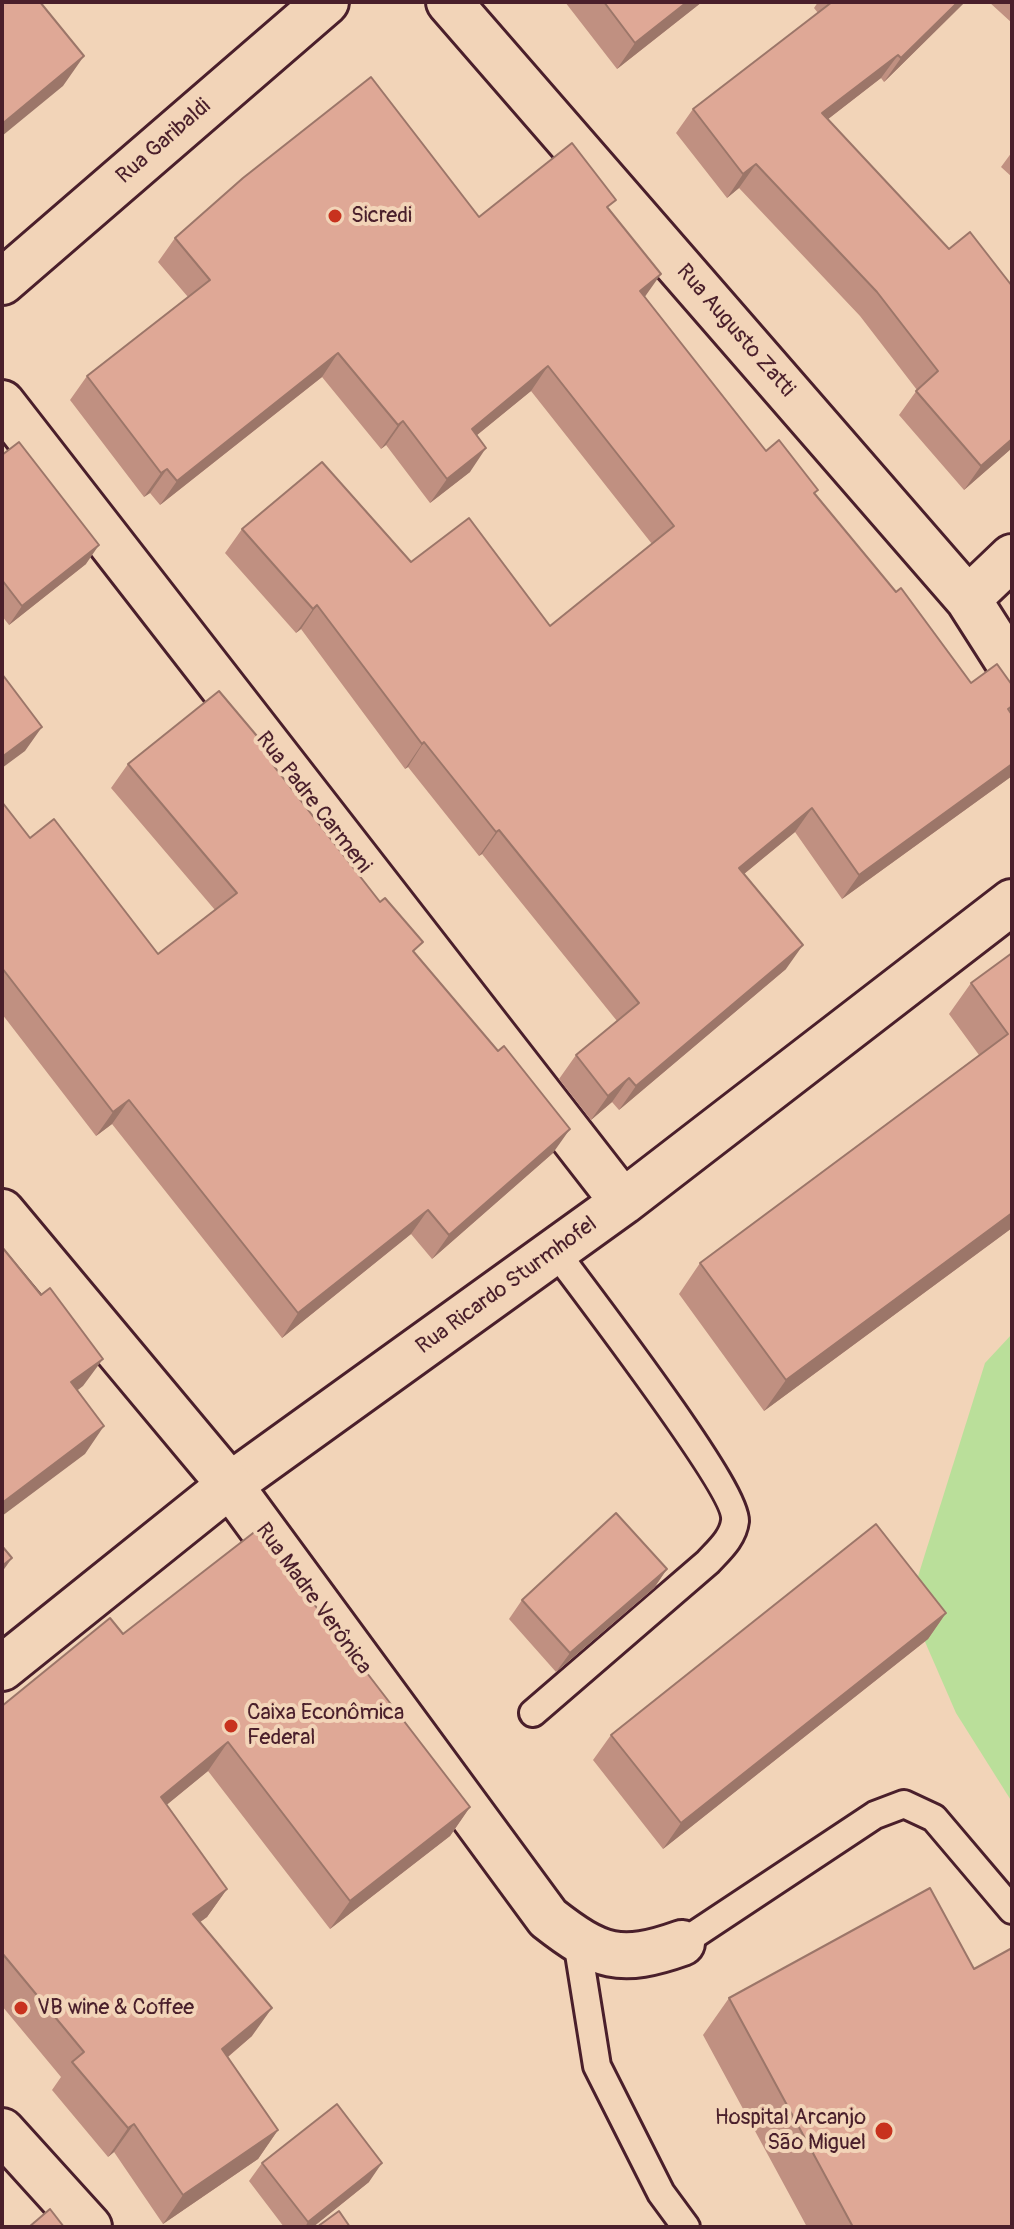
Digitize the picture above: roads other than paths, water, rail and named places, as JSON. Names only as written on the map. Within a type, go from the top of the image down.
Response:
[{"type":"street","name":"Rua Garibaldi","points":[[2,282],[326,2]]},
{"type":"street","name":"Rua Augusto Zatti","points":[[449,2],[968,599],[1012,668]]},
{"type":"street","name":"Rua Padre Carmeni","points":[[2,403],[623,1202]]},
{"type":"street","points":[[968,599],[1012,557]]},
{"type":"street","name":"Rua Ricardo Sturmhofel","points":[[2,1668],[230,1485],[623,1202],[1012,902]]},
{"type":"street","name":"Rua Madre Verônica","points":[[2,1212],[230,1485],[548,1918],[577,1941],[606,1956],[629,1958],[682,1943]]},
{"type":"street","points":[[2,2131],[89,2227]]},
{"type":"lane","points":[[533,1713],[708,1562],[728,1540],[735,1520],[729,1496],[651,1380],[555,1251]]},
{"type":"lane","points":[[682,1943],[875,1815],[904,1804],[934,1818],[1012,1910]]},
{"type":"lane","points":[[577,1941],[597,2066],[661,2193],[686,2227]]},
{"type":"place","name":"Sicredi","points":[[335,216]]},
{"type":"place","name":"Caixa Econômica Federal","points":[[231,1726]]},
{"type":"place","name":"VB wine & Coffee","points":[[21,2008]]},
{"type":"place","name":"Hospital Arcanjo São Miguel","points":[[884,2131]]}]
